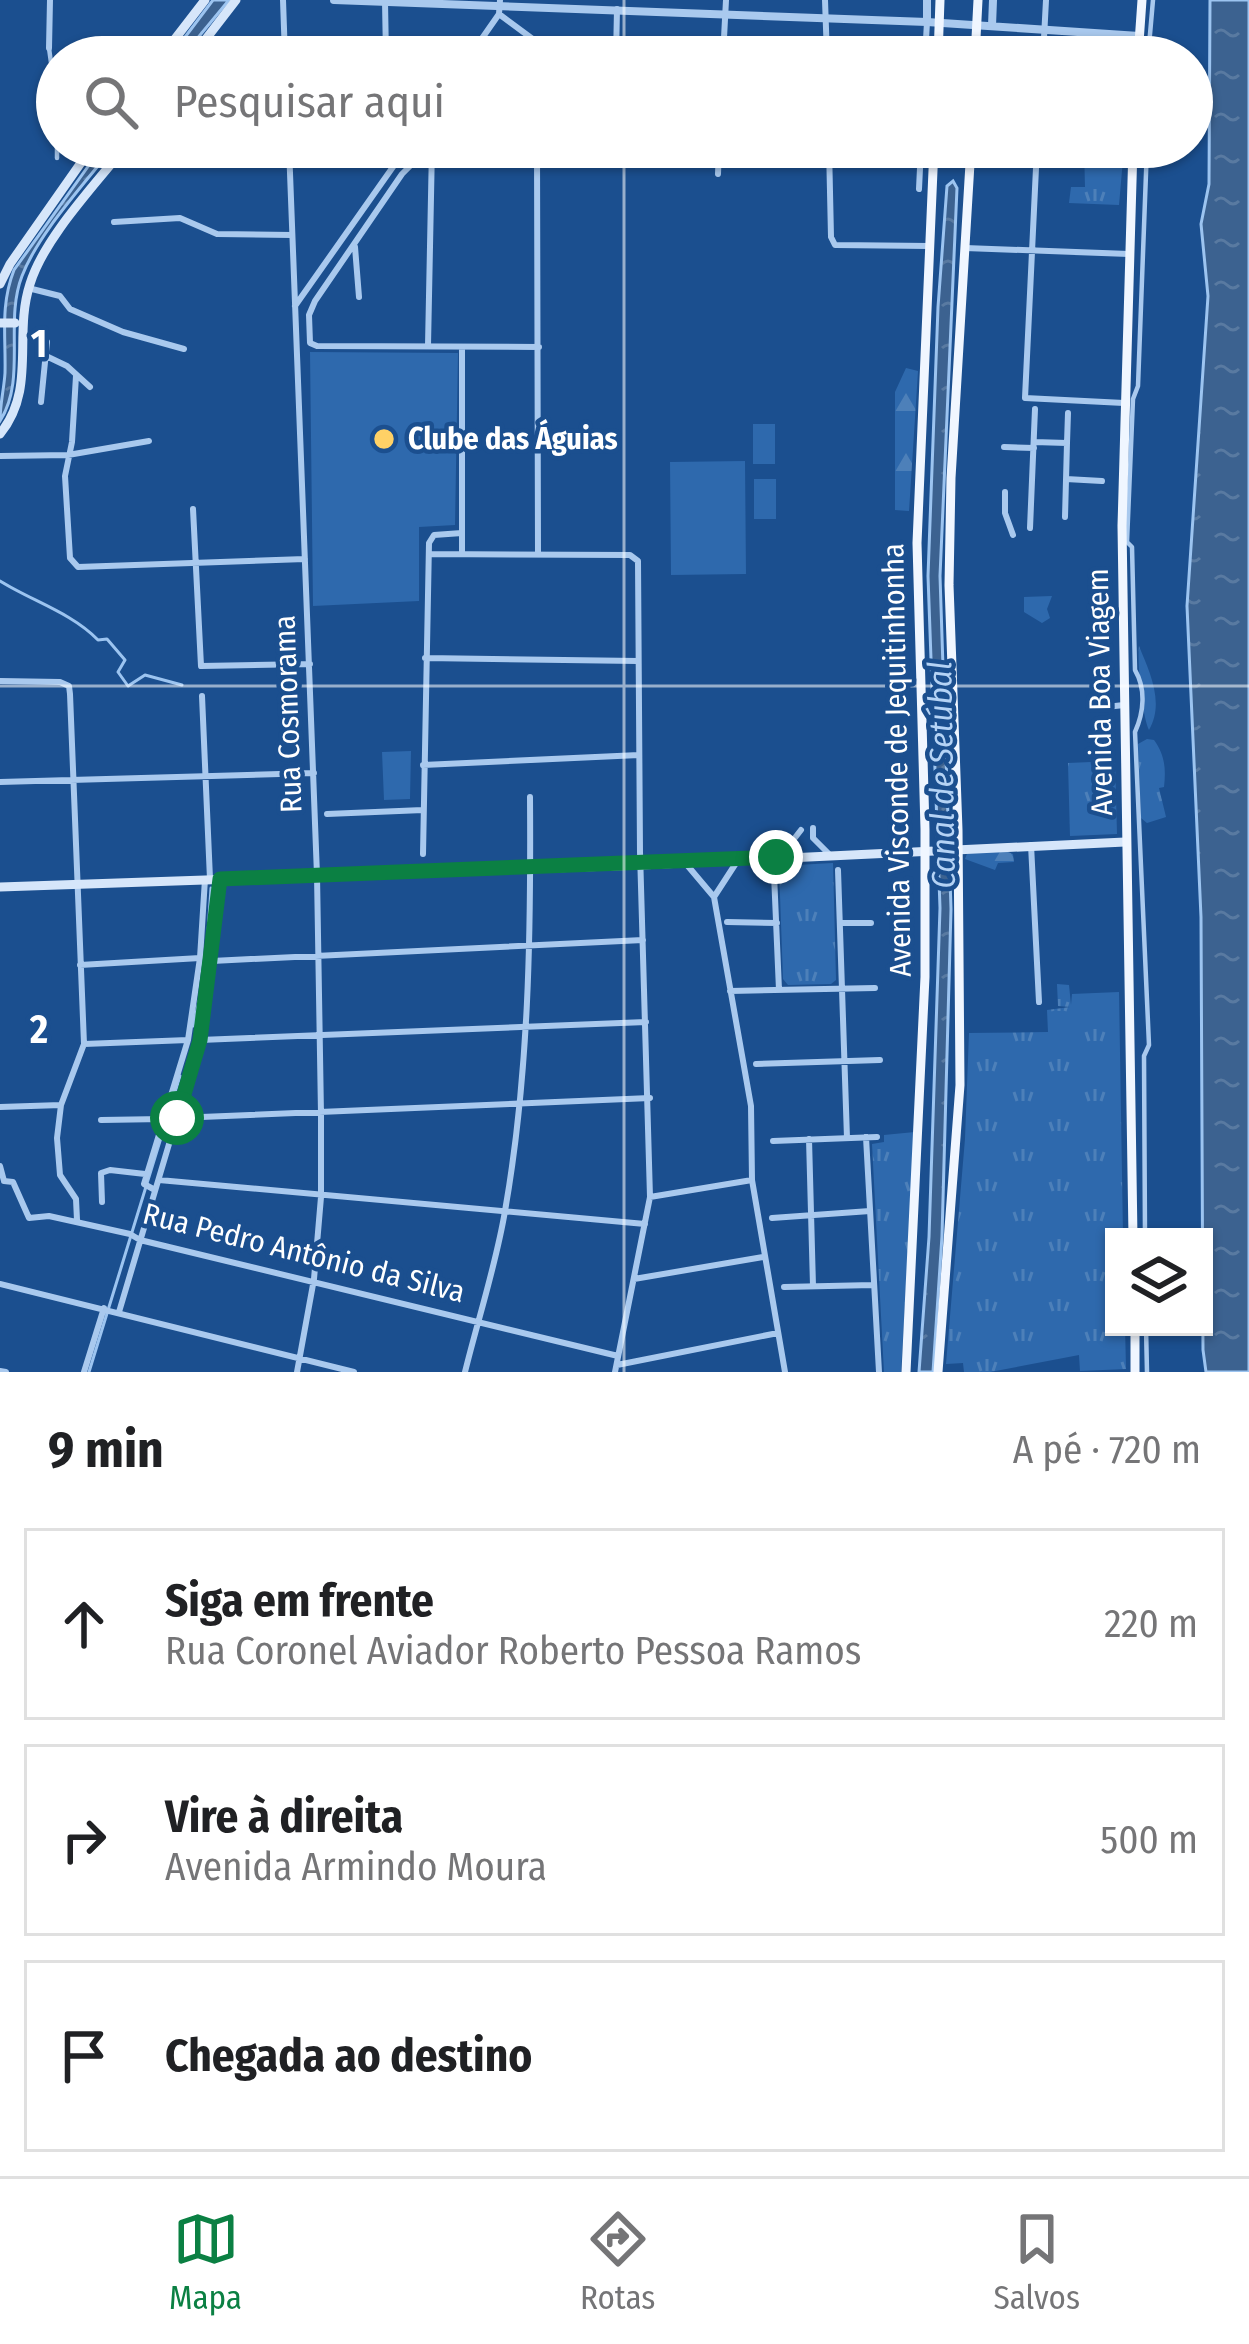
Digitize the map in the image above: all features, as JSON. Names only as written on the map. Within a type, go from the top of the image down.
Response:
[{"type":"main road","points":[[188,0],[195,13]]},
{"type":"main road","points":[[177,36],[206,0]]},
{"type":"main road","points":[[208,36],[236,0]]},
{"type":"main road","points":[[940,0],[942,36]]},
{"type":"main road","points":[[974,36],[978,0]]},
{"type":"main road","points":[[1139,36],[1142,0]]},
{"type":"main road","points":[[0,284],[5,262],[76,168]]},
{"type":"main road","points":[[0,434],[22,391],[10,323],[38,264],[109,168]]},
{"type":"main road","name":"Avenida Visconde de Jequitinhonha","points":[[906,1372],[931,850],[916,543],[933,168]]},
{"type":"main road","name":"Avenida Visconde de Jequitinhonha","points":[[938,1372],[960,1085],[949,585],[969,168]]},
{"type":"main road","name":"Avenida Boa Viagem","points":[[1132,168],[1122,526],[1133,1228]]},
{"type":"main road","points":[[0,886],[641,865],[1126,842]]},
{"type":"main road","points":[[1135,1336],[1136,1372]]},
{"type":"street","points":[[49,36],[50,0]]},
{"type":"street","points":[[283,0],[284,36]]},
{"type":"street","points":[[334,0],[500,6],[617,4],[1126,36]]},
{"type":"street","points":[[724,36],[725,0]]},
{"type":"street","points":[[825,0],[826,36]]},
{"type":"street","points":[[926,36],[927,0]]},
{"type":"street","points":[[992,26],[993,0]]},
{"type":"street","points":[[1045,36],[1046,0]]},
{"type":"street","points":[[1150,36],[1153,0]]},
{"type":"street","points":[[385,1],[386,36]]},
{"type":"street","points":[[616,36],[617,4]]},
{"type":"street","points":[[482,36],[500,6]]},
{"type":"street","points":[[500,6],[534,36]]},
{"type":"street","name":"Rua Cosmorama","points":[[290,168],[314,773],[321,1114],[314,1280],[297,1372]]},
{"type":"street","points":[[295,306],[393,168]]},
{"type":"street","points":[[408,168],[312,306],[309,340],[316,346],[539,347]]},
{"type":"street","points":[[428,346],[431,168]]},
{"type":"street","points":[[538,168],[538,554]]},
{"type":"street","points":[[718,168],[718,174]]},
{"type":"street","points":[[829,168],[835,244],[929,246]]},
{"type":"street","points":[[919,189],[920,168]]},
{"type":"street","points":[[1036,168],[1025,398],[1125,404]]},
{"type":"street","points":[[1145,1228],[1144,1056],[1149,1046],[1135,732],[1142,716],[1142,682],[1135,670],[1132,547],[1127,536],[1146,168]]},
{"type":"street","points":[[114,222],[180,218],[217,234],[292,235]]},
{"type":"street","points":[[355,243],[359,297]]},
{"type":"street","points":[[965,248],[1130,254]]},
{"type":"street","points":[[28,288],[60,296],[70,309],[123,332],[184,349]]},
{"type":"street","points":[[40,402],[47,342]]},
{"type":"street","points":[[462,347],[462,554]]},
{"type":"street","points":[[46,356],[67,366],[90,387]]},
{"type":"street","points":[[76,376],[65,476],[70,558],[78,567],[305,559]]},
{"type":"street","points":[[1030,528],[1036,409]]},
{"type":"street","points":[[1065,517],[1068,413]]},
{"type":"street","points":[[0,456],[68,455],[148,441]]},
{"type":"street","points":[[1004,447],[1066,443]]},
{"type":"street","points":[[1066,479],[1102,481]]},
{"type":"street","points":[[1005,492],[1005,513],[1013,535]]},
{"type":"street","points":[[193,508],[201,667],[310,664]]},
{"type":"street","points":[[423,854],[429,539],[462,533]]},
{"type":"street","points":[[429,554],[636,558],[650,1196],[617,1364],[778,1333]]},
{"type":"street","points":[[425,658],[639,661]]},
{"type":"street","points":[[0,681],[68,686],[84,1044],[57,1129],[59,1166],[76,1199],[77,1222]]},
{"type":"street","points":[[84,1372],[111,1310],[151,1189],[159,1180],[200,1040],[212,961],[202,696]]},
{"type":"street","points":[[1106,707],[1124,705]]},
{"type":"street","points":[[423,765],[638,755]]},
{"type":"street","points":[[0,782],[314,773]]},
{"type":"street","points":[[465,1372],[505,1213],[519,1104],[529,948],[530,797]]},
{"type":"street","points":[[326,814],[423,810]]},
{"type":"street","points":[[780,856],[800,833],[813,833],[830,854]]},
{"type":"street","points":[[1031,845],[1040,1002]]},
{"type":"street","points":[[714,897],[740,859]]},
{"type":"street","points":[[684,862],[714,897],[752,1106],[752,1180],[785,1372]]},
{"type":"street","points":[[838,870],[847,1138]]},
{"type":"street","points":[[774,874],[779,990]]},
{"type":"street","points":[[151,1189],[147,1174],[188,1040],[212,879]]},
{"type":"street","points":[[727,922],[777,923]]},
{"type":"street","points":[[840,923],[872,923]]},
{"type":"street","points":[[212,961],[643,940]]},
{"type":"street","points":[[80,964],[200,958]]},
{"type":"street","points":[[730,992],[874,988]]},
{"type":"street","points":[[200,1040],[646,1022]]},
{"type":"street","points":[[84,1044],[188,1040]]},
{"type":"street","points":[[756,1064],[880,1060]]},
{"type":"street","points":[[177,1118],[650,1098]]},
{"type":"street","points":[[0,1107],[61,1105]]},
{"type":"street","points":[[101,1120],[164,1119]]},
{"type":"street","points":[[866,1137],[879,1372]]},
{"type":"street","points":[[773,1141],[877,1137]]},
{"type":"street","points":[[808,1139],[813,1286]]},
{"type":"street","points":[[0,1166],[2,1182]]},
{"type":"street","points":[[102,1202],[100,1176],[104,1171],[147,1174]]},
{"type":"street","points":[[159,1180],[645,1224]]},
{"type":"street","points":[[650,1196],[752,1180]]},
{"type":"street","name":"Rua Pedro Antônio da Silva","points":[[2,1182],[13,1182],[29,1218],[49,1216],[77,1222],[314,1280],[617,1364]]},
{"type":"street","points":[[772,1219],[870,1211]]},
{"type":"street","points":[[634,1279],[763,1257]]},
{"type":"street","points":[[0,1284],[354,1372]]},
{"type":"street","points":[[784,1287],[873,1285]]},
{"type":"street","points":[[1147,1336],[1147,1372]]},
{"type":"green space","points":[[1085,168],[1122,168],[1119,205],[1069,203],[1071,187],[1085,187]]},
{"type":"green space","name":"Clube das Águias","points":[[310,352],[458,353],[455,525],[419,527],[419,601],[313,606]]},
{"type":"green space","points":[[906,368],[918,371],[909,511],[895,510],[895,392]]},
{"type":"green space","points":[[753,424],[775,424],[775,464],[753,464]]},
{"type":"green space","points":[[745,461],[746,574],[671,575],[670,462]]},
{"type":"green space","points":[[754,479],[776,479],[776,519],[754,519]]},
{"type":"green space","points":[[1052,596],[1047,609],[1050,618],[1042,623],[1024,612],[1024,597]]},
{"type":"green space","points":[[1139,646],[1156,698],[1149,730],[1141,688]]},
{"type":"green space","points":[[1154,740],[1163,757],[1164,787],[1159,788],[1166,817],[1147,823],[1141,818],[1138,744]]},
{"type":"green space","points":[[411,751],[410,799],[384,800],[382,752]]},
{"type":"green space","points":[[1115,761],[1117,834],[1070,836],[1068,763]]},
{"type":"green space","points":[[968,851],[1013,854],[1014,862],[998,863],[995,870],[965,859]]},
{"type":"green space","points":[[833,863],[836,980],[788,985],[783,979],[779,866]]},
{"type":"green space","points":[[1057,984],[1069,985],[1071,1005],[1072,994],[1119,992],[1123,1228],[1105,1228],[1105,1336],[1125,1336],[1126,1369],[1080,1371],[1079,1355],[990,1372],[964,1372],[963,1363],[946,1364],[969,1033],[1048,1032],[1047,1010],[1070,1007],[1058,1006]]},
{"type":"green space","points":[[915,1132],[901,1372],[884,1372],[872,1144],[884,1142],[884,1135]]},
{"type":"water","points":[[213,0],[229,0],[199,36],[186,36]]},
{"type":"water","points":[[1210,0],[1249,0],[1249,1372],[1206,1372],[1203,1350],[1203,1336],[1213,1336],[1213,1228],[1202,1228],[1201,917],[1187,606],[1208,296],[1201,224],[1209,168],[1213,168]]},
{"type":"water","points":[[87,168],[97,168],[51,226],[22,276],[15,312],[12,387],[0,421],[5,309],[14,270]]},
{"type":"water","name":"Canal de Setúbal","points":[[953,181],[957,188],[940,576],[951,909],[942,1236],[933,1372],[919,1372],[929,1237],[940,908],[928,576],[938,307],[947,186]]},
{"type":"waterway","points":[[0,581],[64,615],[98,640],[107,639],[125,660],[118,672],[128,686],[145,675],[182,685]]},
{"type":"waterway","points":[[193,1026],[205,977],[211,888]]},
{"type":"waterway","points":[[89,1372],[180,1076]]},
{"type":"place","name":"Clube das Águias","points":[[384,439]]},
{"type":"route","points":[[177,1118],[200,1040],[220,879],[776,857]]}]
